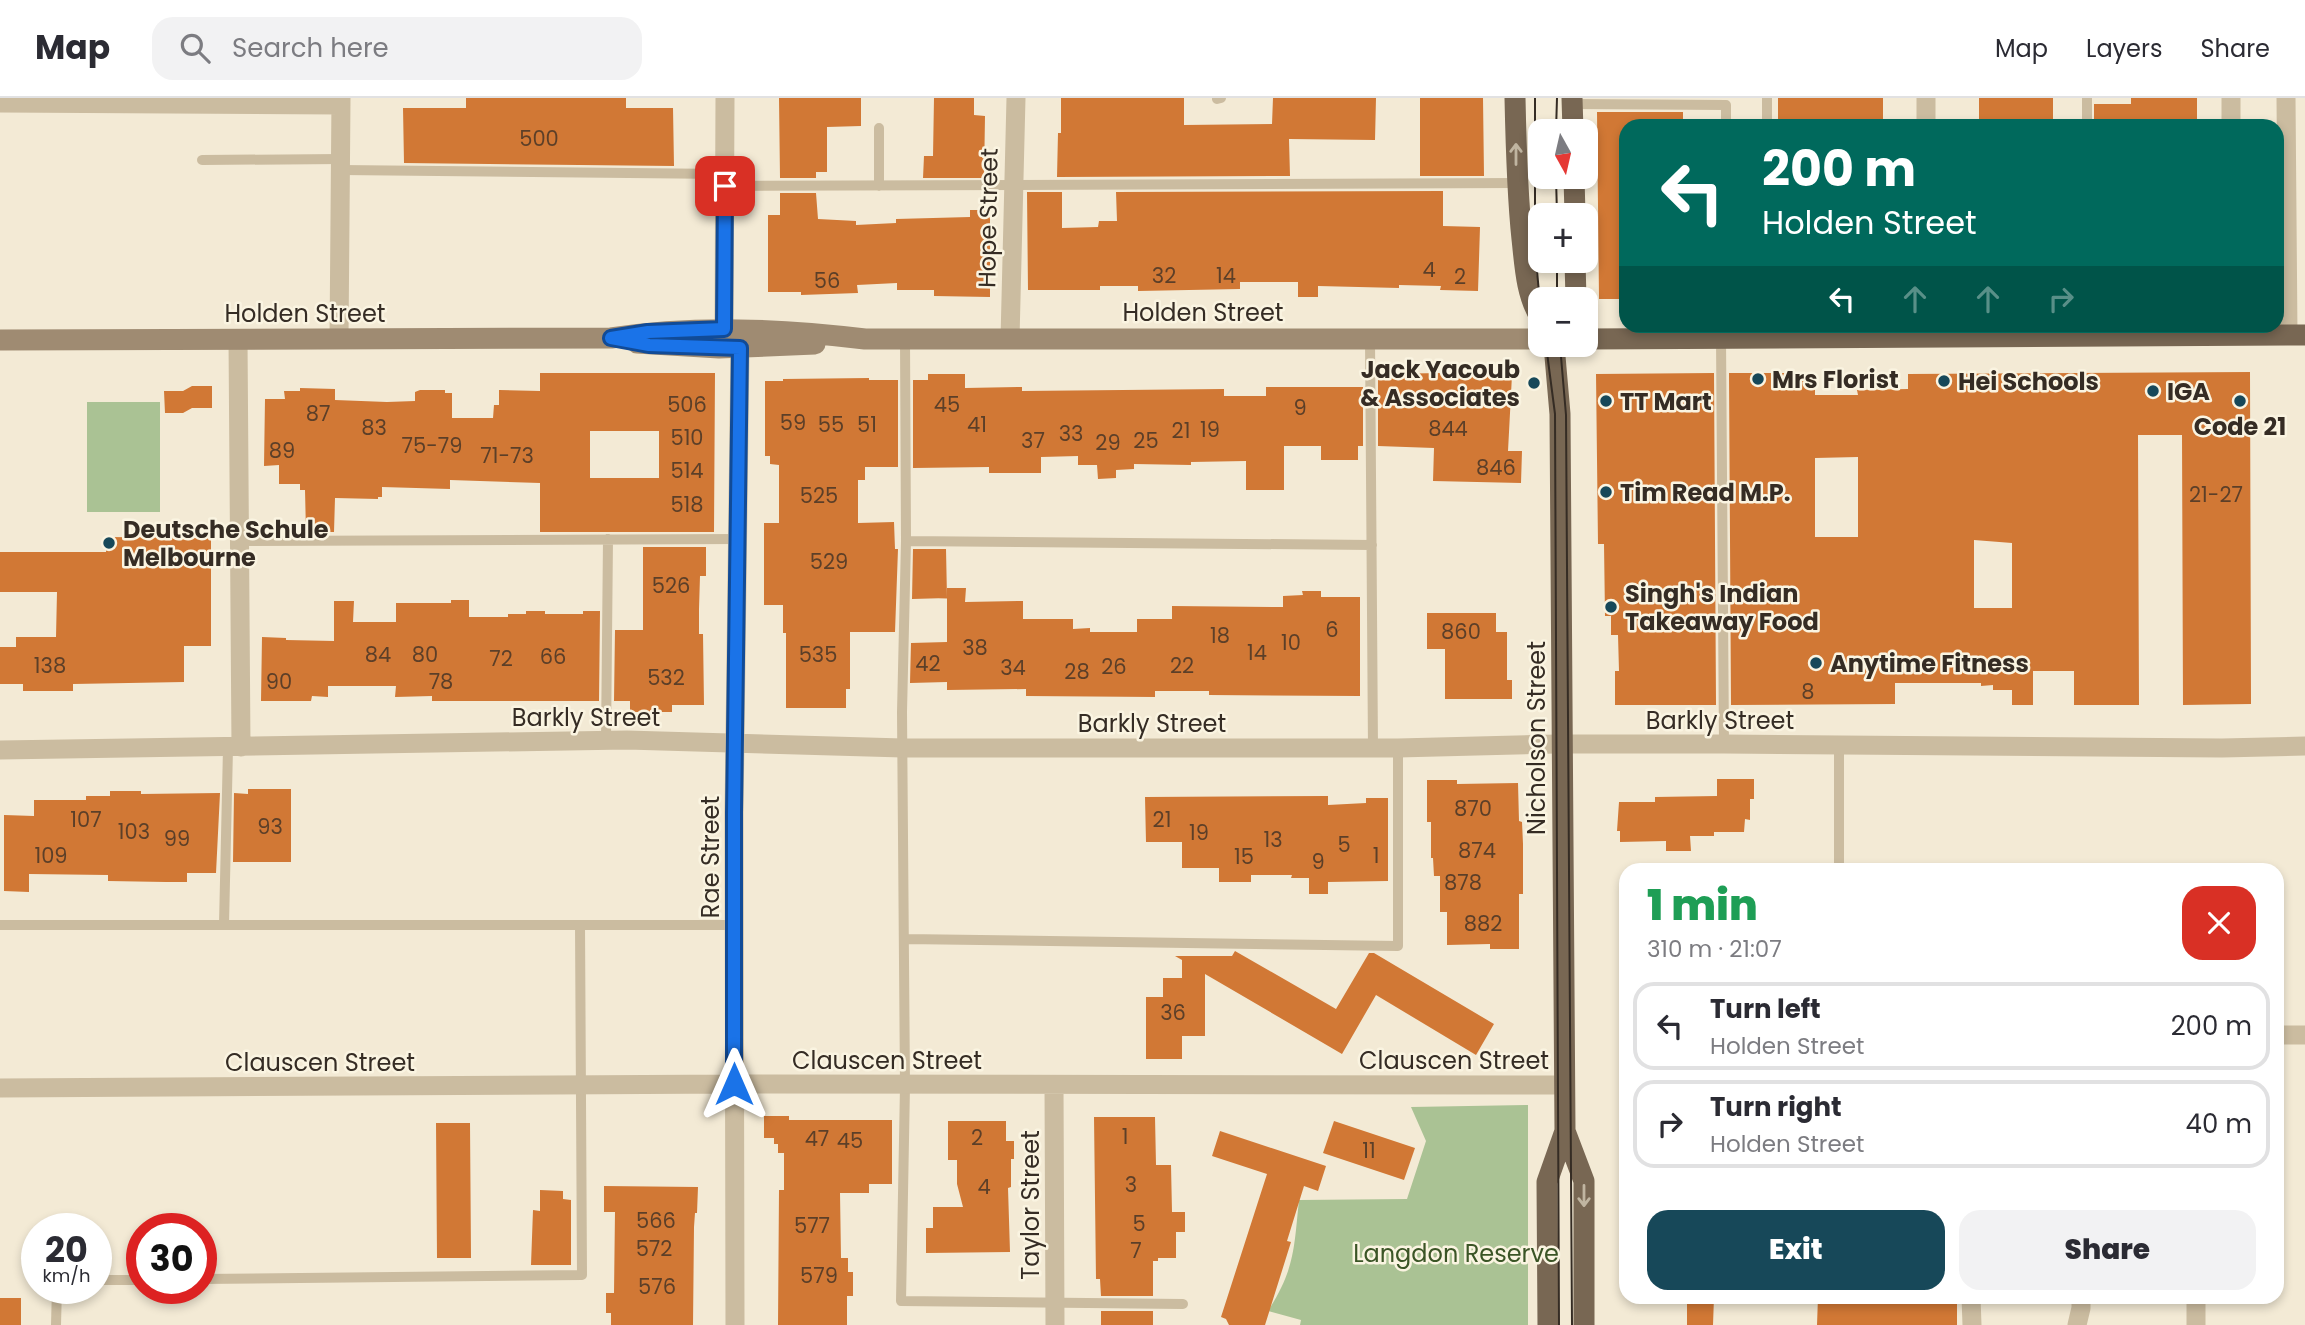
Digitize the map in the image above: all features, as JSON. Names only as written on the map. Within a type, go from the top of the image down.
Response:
[{"type":"main road","points":[[1516,98],[1516,183],[1529,287]]},
{"type":"main road","points":[[1572,101],[1573,119]]},
{"type":"main road","name":"Holden Street","points":[[0,340],[611,338],[659,331],[724,329],[779,330],[865,339]]},
{"type":"main road","points":[[1598,339],[1869,333]]},
{"type":"main road","points":[[2271,333],[2297,335]]},
{"type":"main road","name":"Holden Street","points":[[611,338],[649,345],[740,348],[865,339],[1528,339]]},
{"type":"main road","name":"Nicholson Street","points":[[1555,357],[1560,414],[1565,1131],[1584,1181],[1584,1325]]},
{"type":"main road","name":"Nicholson Street","points":[[1548,1325],[1547,1182],[1565,1131]]},
{"type":"street","points":[[724,329],[725,98]]},
{"type":"street","name":"Hope Street","points":[[1010,339],[1016,98]]},
{"type":"street","points":[[1926,98],[1926,119]]},
{"type":"street","points":[[2231,98],[2231,119]]},
{"type":"street","points":[[2284,128],[2286,98]]},
{"type":"street","points":[[0,103],[341,102],[339,339]]},
{"type":"street","points":[[2284,182],[2297,335]]},
{"type":"street","points":[[234,748],[239,541],[238,339]]},
{"type":"street","name":"Rae Street","points":[[735,1325],[737,1168],[734,925],[740,348]]},
{"type":"street","name":"Barkly Street","points":[[0,750],[606,740],[903,748],[1398,748],[1563,744],[2222,748],[2305,746]]},
{"type":"street","points":[[2284,1035],[2305,1035]]},
{"type":"street","name":"Clauscen Street","points":[[0,1088],[581,1084],[1564,1085]]},
{"type":"street","name":"Taylor Street","points":[[1054,1085],[1055,1325]]},
{"type":"street","points":[[1971,1304],[1972,1325]]},
{"type":"street","points":[[2077,1325],[2080,1304]]},
{"type":"street","points":[[2196,1304],[2196,1325]]},
{"type":"lane","points":[[1766,98],[1767,119]]},
{"type":"lane","points":[[2087,98],[2087,119]]},
{"type":"lane","points":[[1572,101],[1726,105],[1726,119]]},
{"type":"lane","points":[[879,128],[879,186]]},
{"type":"lane","points":[[202,160],[879,186],[1516,183]]},
{"type":"lane","points":[[1370,338],[1373,748]]},
{"type":"lane","points":[[1721,338],[1724,744]]},
{"type":"lane","points":[[905,339],[905,1086],[901,1301],[1183,1304]]},
{"type":"lane","points":[[606,740],[608,539]]},
{"type":"lane","points":[[239,541],[738,539]]},
{"type":"lane","points":[[906,541],[1372,545]]},
{"type":"lane","points":[[1839,746],[1839,863]]},
{"type":"lane","points":[[224,925],[234,748]]},
{"type":"lane","points":[[905,939],[1398,946],[1398,748]]},
{"type":"lane","points":[[0,925],[734,925]]},
{"type":"lane","points":[[217,1279],[582,1275],[580,925]]},
{"type":"lane","points":[[56,1325],[57,1304]]},
{"type":"green space","points":[[87,402],[160,402],[160,512],[87,512]]},
{"type":"green space","name":"Langdon Reserve","points":[[1528,1105],[1528,1325],[1300,1325],[1301,1320],[1268,1311],[1284,1283],[1292,1258],[1299,1200],[1407,1199],[1426,1141],[1411,1107]]},
{"type":"building","points":[[466,98],[626,98],[626,108],[673,108],[674,166],[404,163],[403,108],[466,108]]},
{"type":"building","points":[[779,98],[861,98],[861,126],[827,127],[827,172],[816,172],[816,178],[780,178]]},
{"type":"building","points":[[934,98],[974,98],[974,115],[985,116],[984,178],[923,178],[924,156],[933,156]]},
{"type":"building","points":[[1061,98],[1184,98],[1184,125],[1272,124],[1273,98],[1376,98],[1375,140],[1289,139],[1290,176],[1057,177]]},
{"type":"building","points":[[1420,98],[1483,98],[1484,176],[1420,176]]},
{"type":"building","points":[[1778,98],[1883,98],[1883,119],[1778,119]]},
{"type":"building","points":[[1979,98],[2053,98],[2053,119],[1979,119]]},
{"type":"building","points":[[2131,98],[2197,98],[2197,119],[2094,119],[2094,104],[2131,104]]},
{"type":"building","points":[[1597,112],[1683,112],[1683,119],[1619,119],[1619,299],[1599,299]]},
{"type":"building","points":[[1443,191],[1443,226],[1480,227],[1478,291],[1440,290],[1441,286],[1318,286],[1318,297],[1298,297],[1298,282],[1240,282],[1240,289],[1138,291],[1138,286],[1100,286],[1100,290],[1028,290],[1027,192],[1062,192],[1062,228],[1098,227],[1099,221],[1117,221],[1116,192]]},
{"type":"building","points":[[780,193],[816,193],[818,219],[856,221],[856,225],[896,223],[896,219],[970,217],[970,210],[990,210],[990,297],[934,296],[934,290],[897,290],[897,283],[857,285],[858,293],[801,295],[801,292],[768,292],[768,215],[780,215]]},
{"type":"building","points":[[2250,372],[2251,704],[2183,705],[2182,435],[2138,435],[2139,705],[2074,705],[2074,671],[2033,671],[2033,705],[2012,705],[2012,690],[1993,690],[1993,685],[1981,686],[1981,683],[1895,683],[1895,704],[1731,705],[1729,373],[1815,373],[1815,395],[1858,395],[1857,390],[1908,389],[1908,374]],"holes":[[[1858,457],[1858,537],[1815,537],[1815,458]],[[1974,540],[2012,543],[2012,608],[1974,608]]]},
{"type":"building","points":[[540,373],[715,373],[714,532],[540,532],[540,483],[450,480],[450,489],[382,487],[382,497],[378,499],[335,498],[334,532],[306,532],[305,490],[300,490],[300,484],[279,484],[279,465],[264,466],[265,399],[285,399],[284,391],[300,391],[300,388],[335,389],[335,400],[387,402],[415,401],[415,392],[420,390],[445,390],[445,393],[452,393],[452,418],[493,418],[494,405],[499,405],[499,390],[540,391]],"holes":[[[590,431],[659,431],[659,478],[590,478]]]},
{"type":"building","points":[[1714,373],[1716,705],[1615,705],[1615,671],[1619,671],[1618,635],[1611,635],[1611,616],[1605,616],[1604,544],[1598,544],[1596,374]]},
{"type":"building","points":[[928,374],[965,374],[965,388],[1022,387],[1022,391],[1224,389],[1224,396],[1266,396],[1266,387],[1363,387],[1363,446],[1358,446],[1358,460],[1321,460],[1321,446],[1284,446],[1284,490],[1246,490],[1246,461],[1191,462],[1191,465],[1134,464],[1134,469],[1116,470],[1116,478],[1098,479],[1097,465],[1078,465],[1078,456],[1041,457],[1041,473],[989,473],[989,467],[913,468],[913,380],[928,380]]},
{"type":"building","points":[[1378,374],[1512,375],[1508,451],[1522,451],[1521,483],[1433,481],[1434,448],[1378,446]]},
{"type":"building","points":[[869,378],[898,380],[898,467],[865,467],[865,480],[858,480],[858,523],[894,522],[895,549],[898,549],[895,632],[850,632],[850,689],[846,689],[846,708],[786,708],[786,633],[783,633],[783,605],[764,605],[764,523],[779,523],[779,465],[770,464],[770,456],[765,456],[765,381]]},
{"type":"building","points":[[192,386],[212,386],[212,408],[192,408],[183,413],[165,413],[164,391],[183,391]]},
{"type":"building","points":[[106,537],[211,538],[211,646],[184,646],[184,682],[73,684],[73,691],[23,691],[23,684],[0,684],[0,647],[16,647],[16,637],[56,637],[57,592],[0,592],[0,552],[106,552]]},
{"type":"building","points":[[643,547],[706,547],[706,576],[700,576],[699,609],[699,634],[703,634],[704,705],[672,705],[672,712],[630,712],[630,701],[614,701],[615,630],[643,630]]},
{"type":"building","points":[[913,549],[946,549],[947,598],[912,599]]},
{"type":"building","points":[[947,588],[966,588],[965,602],[1023,601],[1023,619],[1073,619],[1073,629],[1090,628],[1090,632],[1137,632],[1137,619],[1172,619],[1172,606],[1283,607],[1283,596],[1303,595],[1302,591],[1321,591],[1321,597],[1360,597],[1360,696],[1209,695],[1209,691],[1155,691],[1155,697],[1026,696],[1026,689],[947,690],[947,682],[910,683],[911,643],[947,642]]},
{"type":"building","points":[[451,600],[469,600],[469,617],[508,617],[508,614],[526,614],[526,611],[583,614],[583,611],[600,611],[599,701],[432,701],[432,696],[395,697],[396,686],[328,686],[328,697],[312,696],[311,701],[261,701],[262,637],[334,641],[334,601],[354,601],[353,622],[396,622],[396,603],[451,603]]},
{"type":"building","points":[[1427,613],[1496,613],[1496,632],[1507,632],[1507,680],[1512,680],[1512,699],[1445,699],[1445,649],[1427,649]]},
{"type":"building","points":[[1717,779],[1754,779],[1754,799],[1750,799],[1750,820],[1745,819],[1744,832],[1714,832],[1714,836],[1690,836],[1691,851],[1666,851],[1666,841],[1620,842],[1620,831],[1617,831],[1619,802],[1655,802],[1655,797],[1717,796]]},
{"type":"building","points":[[1427,780],[1457,780],[1457,784],[1518,783],[1519,821],[1522,822],[1523,844],[1519,949],[1490,949],[1490,944],[1447,945],[1447,912],[1440,912],[1440,876],[1434,876],[1431,858],[1431,822],[1427,822]]},
{"type":"building","points":[[248,789],[291,789],[291,862],[233,862],[234,793],[248,794]]},
{"type":"building","points":[[110,791],[141,791],[141,794],[220,793],[216,873],[187,873],[187,882],[108,881],[108,875],[29,874],[29,892],[4,891],[4,815],[34,816],[34,800],[86,800],[86,796],[110,796]]},
{"type":"building","points":[[1328,796],[1328,805],[1366,803],[1366,798],[1388,798],[1388,881],[1328,882],[1328,894],[1309,894],[1309,878],[1291,878],[1292,875],[1251,875],[1251,882],[1219,882],[1219,868],[1182,868],[1182,842],[1146,842],[1145,797]]},
{"type":"building","points":[[1235,951],[1336,1009],[1369,953],[1374,953],[1494,1024],[1476,1055],[1376,995],[1342,1054],[1205,974],[1205,1036],[1182,1036],[1182,1059],[1146,1059],[1146,997],[1163,997],[1163,978],[1182,978],[1182,960],[1175,956],[1232,956]]},
{"type":"building","points":[[764,1116],[789,1116],[789,1120],[892,1120],[892,1184],[869,1184],[869,1193],[840,1193],[841,1258],[848,1258],[848,1272],[853,1272],[853,1296],[847,1296],[847,1325],[778,1325],[779,1190],[784,1190],[784,1153],[778,1153],[778,1144],[774,1144],[774,1138],[764,1138]]},
{"type":"building","points":[[1094,1117],[1155,1117],[1156,1165],[1171,1165],[1172,1212],[1185,1212],[1185,1232],[1176,1232],[1176,1258],[1158,1258],[1158,1261],[1153,1261],[1153,1296],[1101,1296],[1100,1279],[1096,1279]]},
{"type":"building","points":[[948,1121],[1006,1121],[1006,1141],[1014,1141],[1011,1187],[1008,1188],[1010,1252],[926,1253],[926,1228],[933,1228],[933,1207],[963,1207],[957,1184],[957,1160],[948,1160]]},
{"type":"building","points":[[1334,1121],[1415,1148],[1404,1180],[1323,1153]]},
{"type":"building","points":[[436,1123],[470,1123],[471,1258],[437,1258]]},
{"type":"building","points":[[1220,1131],[1326,1166],[1318,1191],[1304,1186],[1287,1241],[1291,1242],[1265,1325],[1229,1325],[1226,1319],[1221,1317],[1267,1174],[1212,1156]]},
{"type":"building","points":[[604,1186],[698,1187],[694,1227],[693,1325],[611,1325],[611,1313],[606,1313],[606,1293],[614,1293],[615,1212],[604,1212]]},
{"type":"building","points":[[540,1190],[563,1191],[563,1199],[571,1200],[571,1265],[531,1265],[533,1210],[540,1211]]},
{"type":"building","points":[[0,1298],[21,1298],[21,1325],[0,1325]]},
{"type":"building","points":[[1687,1304],[1714,1304],[1713,1325],[1687,1325]]},
{"type":"building","points":[[1818,1304],[1957,1304],[1957,1325],[1817,1325]]},
{"type":"building","points":[[1101,1311],[1153,1311],[1153,1325],[1101,1325]]},
{"type":"tram line","points":[[1535,98],[1535,248],[1538,287]]},
{"type":"tram line","points":[[1556,119],[1557,98]]},
{"type":"tram line","points":[[1556,189],[1557,203]]},
{"type":"tram line","points":[[1557,273],[1557,287]]},
{"type":"tram line","points":[[1548,357],[1555,414],[1559,1325]]},
{"type":"tram line","points":[[1561,357],[1566,415],[1572,1325]]},
{"type":"place","name":"Mrs Florist","points":[[1758,379]]},
{"type":"place","name":"Hei Schools","points":[[1944,381]]},
{"type":"place","name":"Jack Yacoub & Associates","points":[[1534,383]]},
{"type":"place","name":"IGA","points":[[2153,391]]},
{"type":"place","name":"TT Mart","points":[[1606,401]]},
{"type":"place","name":"Code 21","points":[[2240,401]]},
{"type":"place","name":"Tim Read M.P.","points":[[1606,492]]},
{"type":"place","name":"Deutsche Schule Melbourne","points":[[109,543]]},
{"type":"place","name":"Singh's Indian Takeaway Food","points":[[1611,607]]},
{"type":"place","name":"Anytime Fitness","points":[[1816,663]]},
{"type":"route","points":[[725,186],[724,329],[648,332],[611,338],[649,345],[740,348],[734,813],[734,1084]]}]
